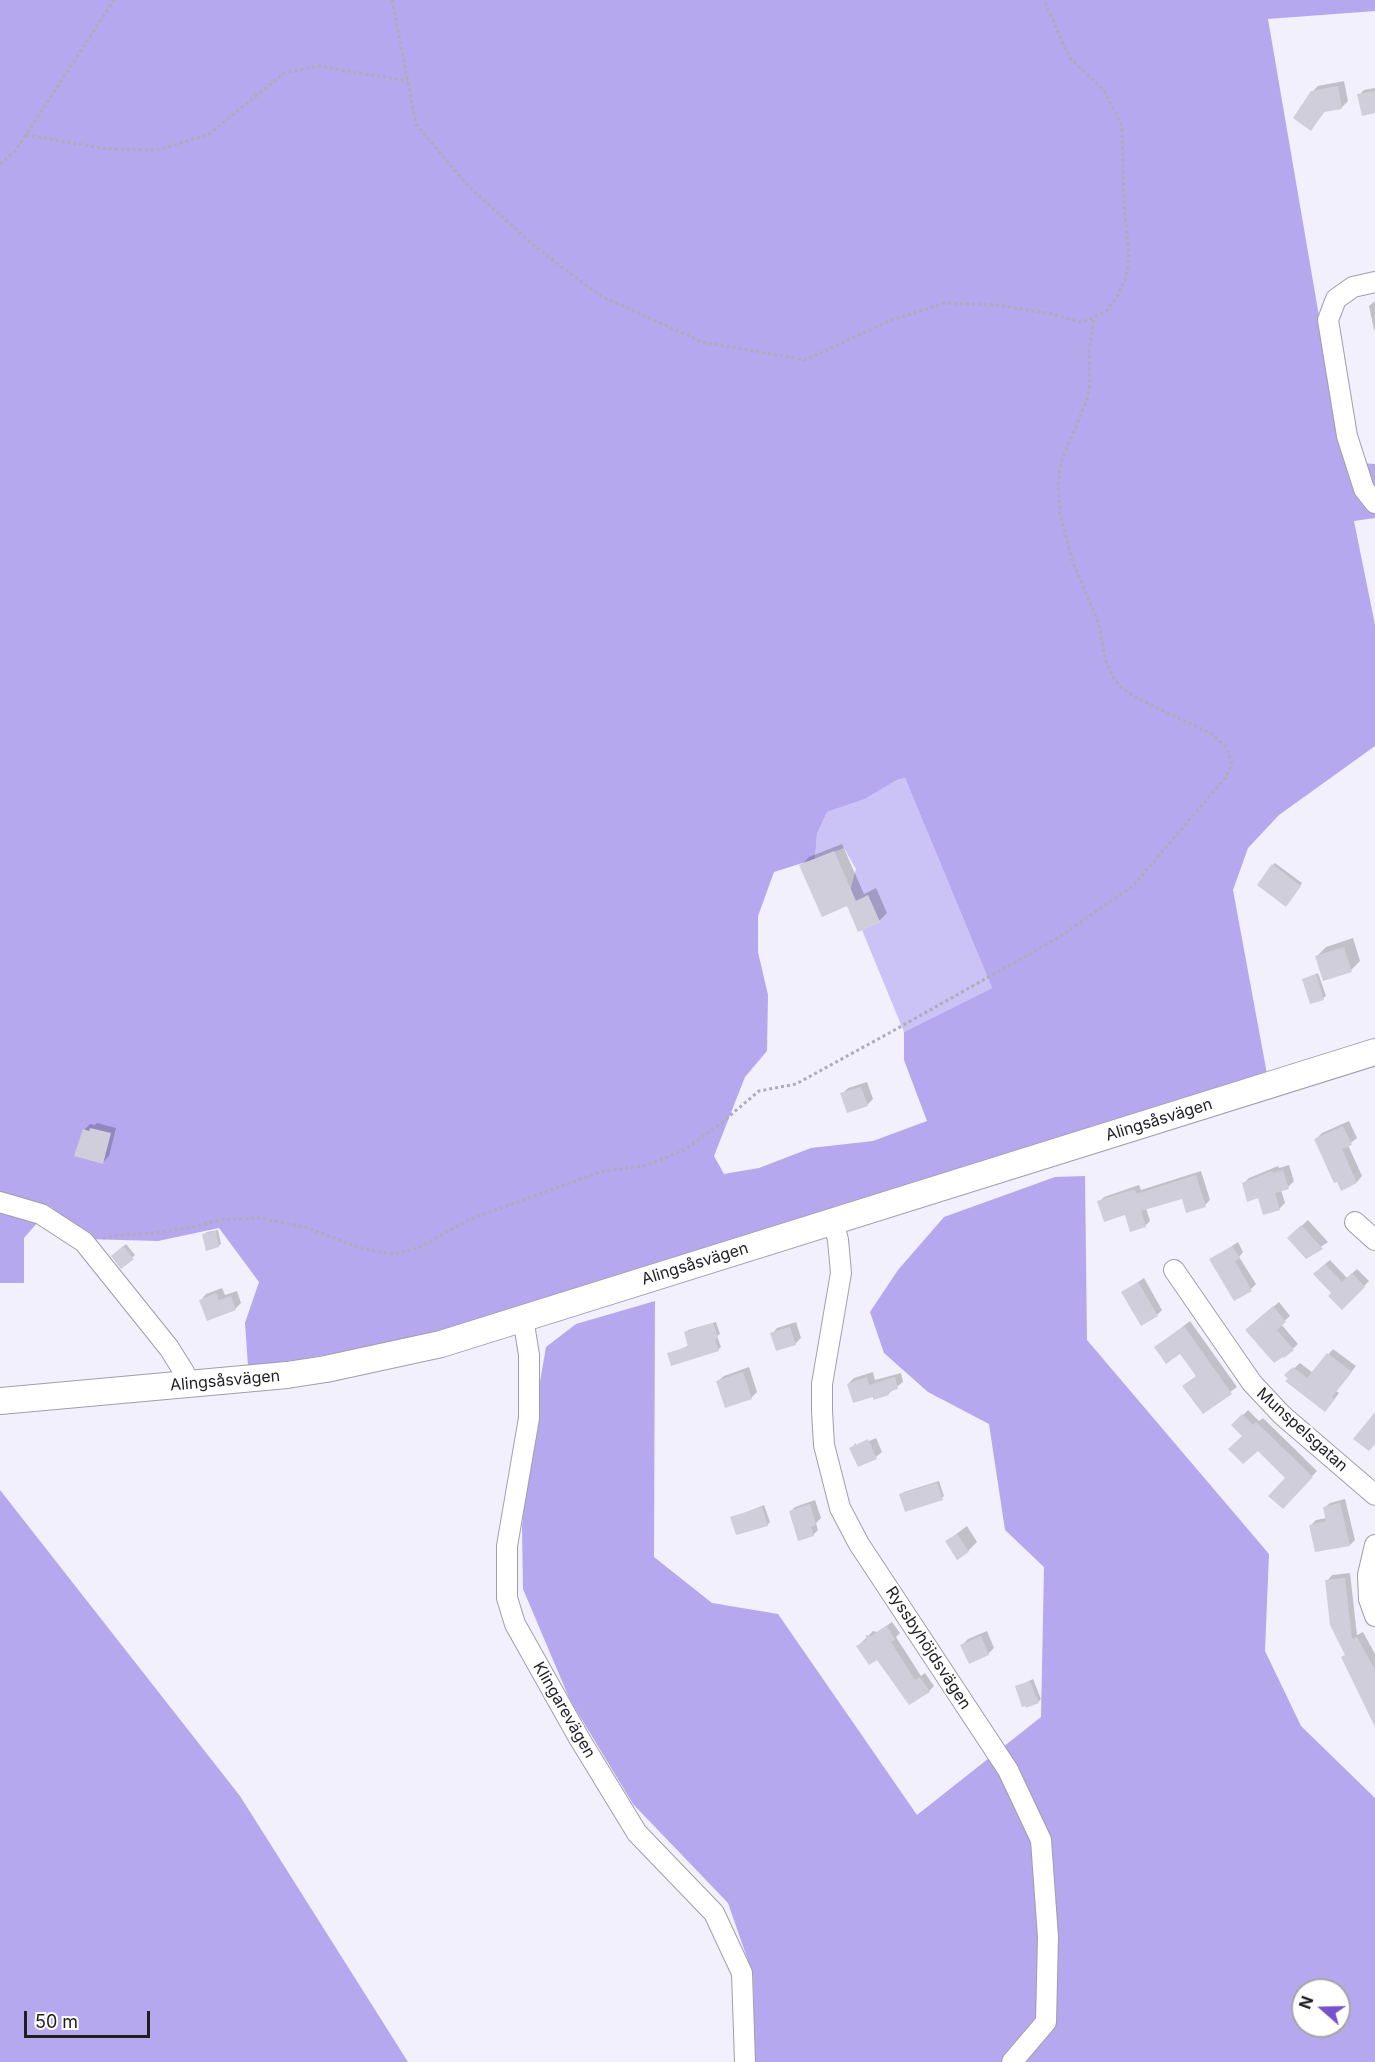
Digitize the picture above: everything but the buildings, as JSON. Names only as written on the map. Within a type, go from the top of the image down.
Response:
[{"type":"main road","name":"Alingsåsvägen","points":[[0,1401],[249,1379],[326,1369],[441,1344],[1375,1052]]},
{"type":"street","points":[[1375,282],[1353,286],[1336,299],[1328,320],[1347,436],[1364,489],[1375,503]]},
{"type":"street","points":[[0,1202],[41,1214],[84,1242],[169,1348],[184,1372],[186,1384]]},
{"type":"street","name":"Ryssbyhöjdsvägen","points":[[832,1221],[838,1239],[841,1274],[824,1376],[822,1411],[824,1445],[840,1508],[859,1544],[1008,1770],[1041,1840],[1048,1937],[1046,2022],[1012,2062]]},
{"type":"street","points":[[1355,1222],[1375,1240]]},
{"type":"street","name":"Munspelsgatan","points":[[1174,1270],[1252,1383],[1282,1416],[1375,1495]]},
{"type":"street","name":"Klingarevägen","points":[[523,1318],[529,1355],[529,1419],[507,1546],[507,1598],[514,1624],[579,1738],[637,1833],[714,1913],[742,1973],[745,2062]]},
{"type":"street","points":[[1375,1545],[1368,1575],[1370,1599],[1375,1616]]},
{"type":"path","points":[[0,164],[16,150],[114,0]]},
{"type":"path","points":[[392,0],[417,124],[469,187],[538,249],[599,295],[702,342],[805,360],[890,321],[945,303],[995,305],[1048,313],[1080,322],[1094,318],[1107,310],[1118,295],[1126,277],[1129,256],[1124,204],[1122,126],[1104,90],[1069,57],[1044,0]]},
{"type":"path","points":[[26,135],[106,149],[159,150],[209,134],[284,73],[318,66],[408,81]]},
{"type":"path","points":[[84,1242],[122,1235],[174,1230],[219,1220],[260,1218],[305,1227],[363,1249],[394,1254],[418,1248],[468,1220],[600,1172],[648,1165],[684,1150],[720,1124],[759,1091],[796,1084],[891,1032],[1056,939],[1133,886],[1225,778],[1232,764],[1226,747],[1212,734],[1135,697],[1114,679],[1105,659],[1099,624],[1072,560],[1060,514],[1058,485],[1061,462],[1087,400],[1090,383],[1089,351],[1094,318]]},
{"type":"shaded area","points":[[0,0],[1375,0],[1375,11],[1268,19],[1344,462],[1375,464],[1375,518],[1354,521],[1375,625],[1375,746],[1279,815],[1248,848],[1233,890],[1267,1074],[829,1212],[444,1329],[395,1342],[303,1359],[248,1366],[245,1323],[259,1282],[219,1228],[158,1241],[85,1239],[51,1207],[24,1238],[24,1283],[0,1283]],"holes":[[[905,778],[992,988],[904,1032],[904,1060],[927,1121],[873,1141],[811,1148],[759,1168],[724,1174],[714,1156],[745,1077],[767,1051],[768,995],[758,952],[758,916],[774,872],[815,859],[817,834],[827,812],[865,799],[897,780]]]},
{"type":"shaded area","points":[[905,778],[992,988],[904,1032],[862,930],[880,922],[868,896],[846,905],[856,869],[844,848],[815,859],[817,834],[827,812],[865,799],[897,780]]},
{"type":"shaded area","points":[[1085,1176],[1087,1340],[1269,1554],[1265,1651],[1301,1726],[1375,1798],[1375,2062],[755,2062],[753,1975],[728,1903],[633,1804],[570,1700],[523,1589],[522,1526],[533,1422],[546,1347],[576,1324],[655,1301],[654,1557],[712,1603],[778,1614],[917,1815],[1041,1717],[1044,1567],[1005,1530],[989,1424],[928,1392],[884,1353],[870,1312],[898,1270],[944,1217],[1055,1177]]},
{"type":"shaded area","points":[[0,1490],[240,1796],[408,2062],[0,2062]]}]
